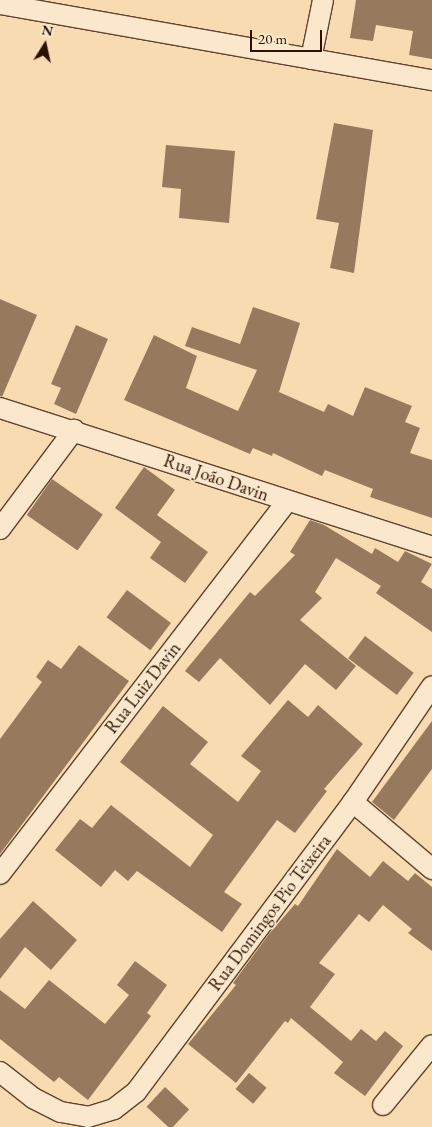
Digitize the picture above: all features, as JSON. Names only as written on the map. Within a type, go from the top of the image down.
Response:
[{"type":"street","points":[[312,59],[323,0]]},
{"type":"street","points":[[0,4],[432,80]]},
{"type":"street","name":"Rua João Davin","points":[[0,408],[74,430],[286,502],[432,548]]},
{"type":"street","points":[[0,529],[74,430]]},
{"type":"street","name":"Rua Luiz Davin","points":[[0,874],[286,502]]},
{"type":"street","name":"Rua Domingos Pio Teixeira","points":[[0,1072],[33,1098],[61,1112],[88,1117],[114,1109],[136,1092],[353,802],[432,686]]},
{"type":"street","points":[[353,802],[432,870]]},
{"type":"street","points":[[383,1105],[432,1045]]},
{"type":"building","points":[[356,0],[432,0],[432,59],[409,55],[413,31],[376,25],[373,41],[350,38]]},
{"type":"building","points":[[334,123],[373,130],[354,273],[330,268],[339,223],[316,219]]},
{"type":"building","points":[[166,145],[235,151],[229,223],[179,218],[181,189],[162,187]]},
{"type":"building","points":[[0,299],[37,315],[2,397],[0,396]]},
{"type":"building","points":[[253,307],[300,323],[279,392],[324,412],[328,404],[353,416],[365,387],[412,406],[405,422],[420,428],[410,453],[432,460],[432,518],[370,497],[373,489],[325,470],[322,476],[273,453],[272,456],[253,448],[250,454],[124,400],[154,335],[197,356],[186,388],[238,411],[257,370],[185,346],[192,327],[240,344]]},
{"type":"building","points":[[76,325],[108,339],[76,414],[54,404],[61,388],[51,384]]},
{"type":"building","points":[[144,467],[175,490],[157,515],[208,552],[185,583],[150,558],[161,542],[115,508]]},
{"type":"building","points":[[52,479],[103,515],[78,551],[27,515]]},
{"type":"building","points":[[310,520],[324,525],[372,554],[375,548],[398,562],[405,551],[432,564],[421,582],[432,589],[432,632],[376,593],[381,586],[336,558],[315,592],[322,598],[300,620],[356,666],[336,690],[305,664],[270,705],[220,658],[199,682],[185,671],[250,592],[255,596],[295,555],[290,552]]},
{"type":"building","points":[[127,590],[171,623],[150,650],[107,617]]},
{"type":"building","points":[[365,636],[414,673],[397,695],[348,658]]},
{"type":"building","points":[[79,645],[129,681],[0,854],[0,739],[42,682],[36,677],[48,660],[61,669]]},
{"type":"building","points":[[288,700],[308,717],[318,705],[363,744],[324,789],[327,791],[295,833],[277,820],[224,892],[242,904],[222,932],[137,871],[128,881],[115,870],[101,887],[55,850],[80,819],[92,828],[111,805],[190,867],[213,835],[120,762],[163,706],[208,742],[190,764],[238,802],[261,771],[241,756]]},
{"type":"building","points":[[432,721],[432,769],[394,820],[372,802]]},
{"type":"building","points":[[337,849],[370,877],[383,861],[408,881],[415,873],[432,887],[432,951],[408,933],[412,929],[383,905],[369,922],[359,914],[319,963],[335,974],[310,1007],[351,1041],[361,1029],[376,1041],[385,1031],[403,1046],[365,1096],[334,1073],[343,1062],[291,1018],[288,1023],[285,1021],[236,1083],[188,1044],[236,985],[233,983],[269,934],[295,904],[298,906]]},
{"type":"building","points":[[33,901],[77,940],[51,970],[25,947],[0,979],[0,939]]},
{"type":"building","points":[[135,961],[167,985],[147,1013],[151,1016],[88,1100],[59,1077],[54,1082],[0,1039],[0,990],[25,1009],[49,980],[105,1024],[129,995],[117,985]]},
{"type":"building","points":[[249,1073],[267,1088],[253,1104],[236,1089]]},
{"type":"building","points":[[165,1087],[189,1110],[173,1127],[168,1127],[147,1107]]}]
